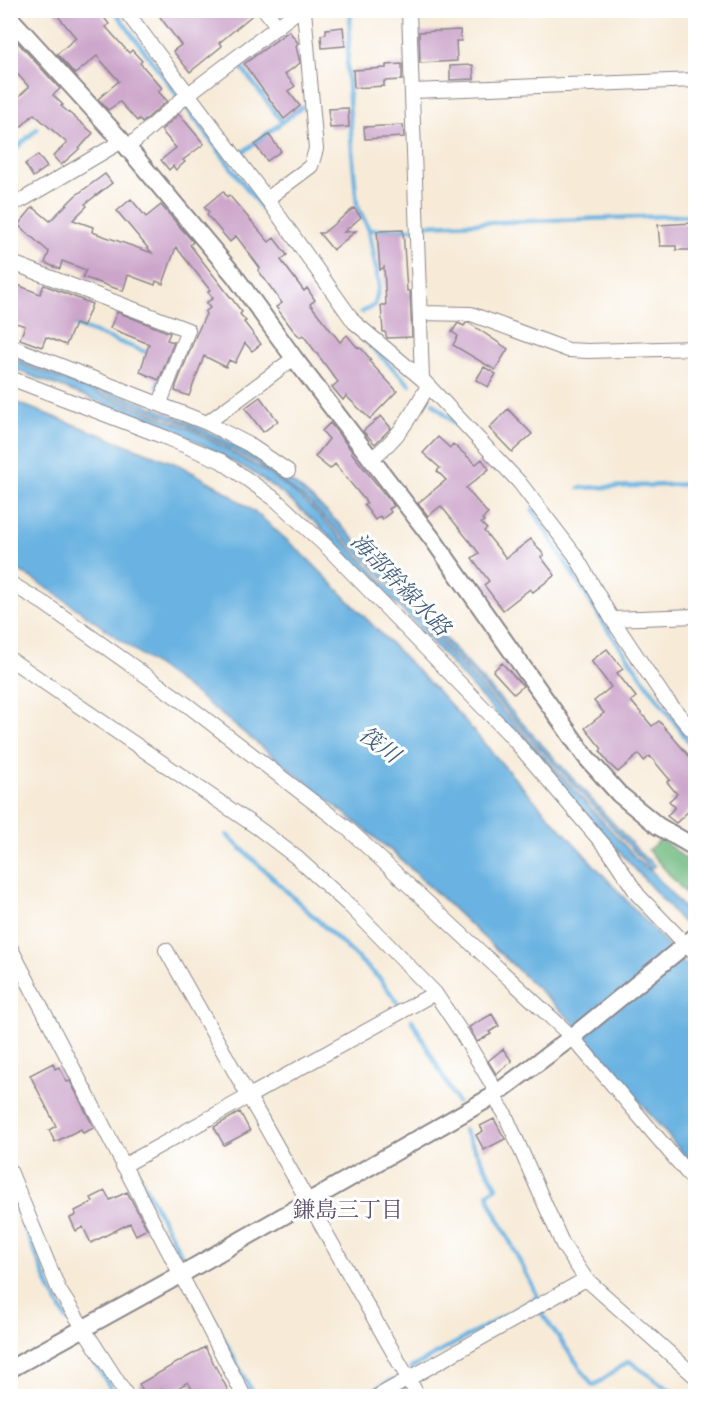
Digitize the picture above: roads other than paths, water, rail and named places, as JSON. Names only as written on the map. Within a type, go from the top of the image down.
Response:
[{"type":"street","points":[[125,10],[183,99],[267,199],[354,322],[425,383],[519,482],[575,555],[612,619],[664,697],[696,735]]},
{"type":"street","points":[[265,10],[278,27]]},
{"type":"street","points":[[10,204],[22,200],[125,144],[299,10]]},
{"type":"street","points":[[267,199],[311,166],[316,149],[304,10]]},
{"type":"street","points":[[372,459],[404,428],[425,383],[420,313],[409,10]]},
{"type":"street","points":[[10,18],[125,144],[234,275],[294,358],[434,541],[585,758],[619,794],[658,826],[696,848]]},
{"type":"street","points":[[412,91],[696,80]]},
{"type":"street","points":[[10,262],[188,330],[160,403]]},
{"type":"street","points":[[420,313],[471,314],[568,350],[696,348]]},
{"type":"street","points":[[10,346],[207,423],[248,444],[288,471]]},
{"type":"street","points":[[207,423],[294,358]]},
{"type":"street","points":[[10,378],[221,461],[275,499],[329,549],[508,734],[609,852],[638,895],[692,943],[495,1095],[10,1369]]},
{"type":"street","points":[[10,584],[45,604],[190,706],[346,827],[572,1037],[696,1184]]},
{"type":"street","points":[[612,619],[696,615]]},
{"type":"street","points":[[10,659],[258,828],[296,857],[351,907],[435,993],[504,1112],[563,1245],[586,1279],[696,1377]]},
{"type":"street","points":[[10,947],[243,1396]]},
{"type":"street","points":[[166,950],[418,1396]]},
{"type":"street","points":[[123,1166],[435,993]]},
{"type":"street","points":[[10,1171],[59,1290],[127,1396]]},
{"type":"street","points":[[378,1396],[586,1279]]},
{"type":"water","points":[[10,354],[136,400],[199,427],[257,458],[305,493],[371,556],[645,858],[655,866],[650,869],[391,585],[311,504],[255,462],[186,424],[11,358]]},
{"type":"water","points":[[10,360],[189,428],[263,470],[311,507],[408,607],[644,867],[651,870],[695,921],[695,936],[413,621],[318,525],[284,495],[252,472],[181,433],[11,368]]},
{"type":"water","name":"筏川","points":[[10,400],[179,465],[222,489],[261,517],[307,558],[449,703],[517,781],[695,975],[695,1168],[573,1022],[394,853],[197,695],[55,593],[11,565]]},
{"type":"waterway","points":[[114,10],[332,303]]},
{"type":"waterway","points":[[351,10],[347,66],[357,205],[369,230],[379,285],[375,305],[362,312]]},
{"type":"waterway","points":[[239,64],[282,122]]},
{"type":"waterway","points":[[243,152],[302,107]]},
{"type":"waterway","points":[[10,154],[37,129]]},
{"type":"waterway","points":[[425,225],[696,215]]},
{"type":"waterway","points":[[369,230],[413,229]]},
{"type":"waterway","points":[[69,323],[151,354]]},
{"type":"waterway","points":[[352,328],[410,385]]},
{"type":"waterway","points":[[157,386],[162,373]]},
{"type":"waterway","points":[[433,403],[455,424]]},
{"type":"waterway","points":[[579,488],[696,484]]},
{"type":"waterway","points":[[533,510],[604,624],[696,752]]},
{"type":"waterway","points":[[227,835],[380,979],[398,1003]]},
{"type":"waterway","points":[[412,1020],[457,1102]]},
{"type":"waterway","points":[[411,1368],[538,1297],[490,1202],[488,1193],[497,1187],[464,1130]]},
{"type":"waterway","points":[[134,1166],[184,1260]]},
{"type":"waterway","points":[[10,1191],[50,1289],[67,1320]]},
{"type":"waterway","points":[[195,1284],[254,1396]]},
{"type":"waterway","points":[[540,1311],[593,1386],[629,1361],[678,1396]]},
{"type":"waterway","points":[[83,1345],[116,1396]]},
{"type":"waterway","points":[[362,1396],[394,1379]]},
{"type":"waterway","points":[[401,1390],[405,1396]]},
{"type":"district","name":"鎌島三丁目","points":[[348,1209]]},
{"type":"water label","name":"海部幹線水路","points":[[401,584]]}]
